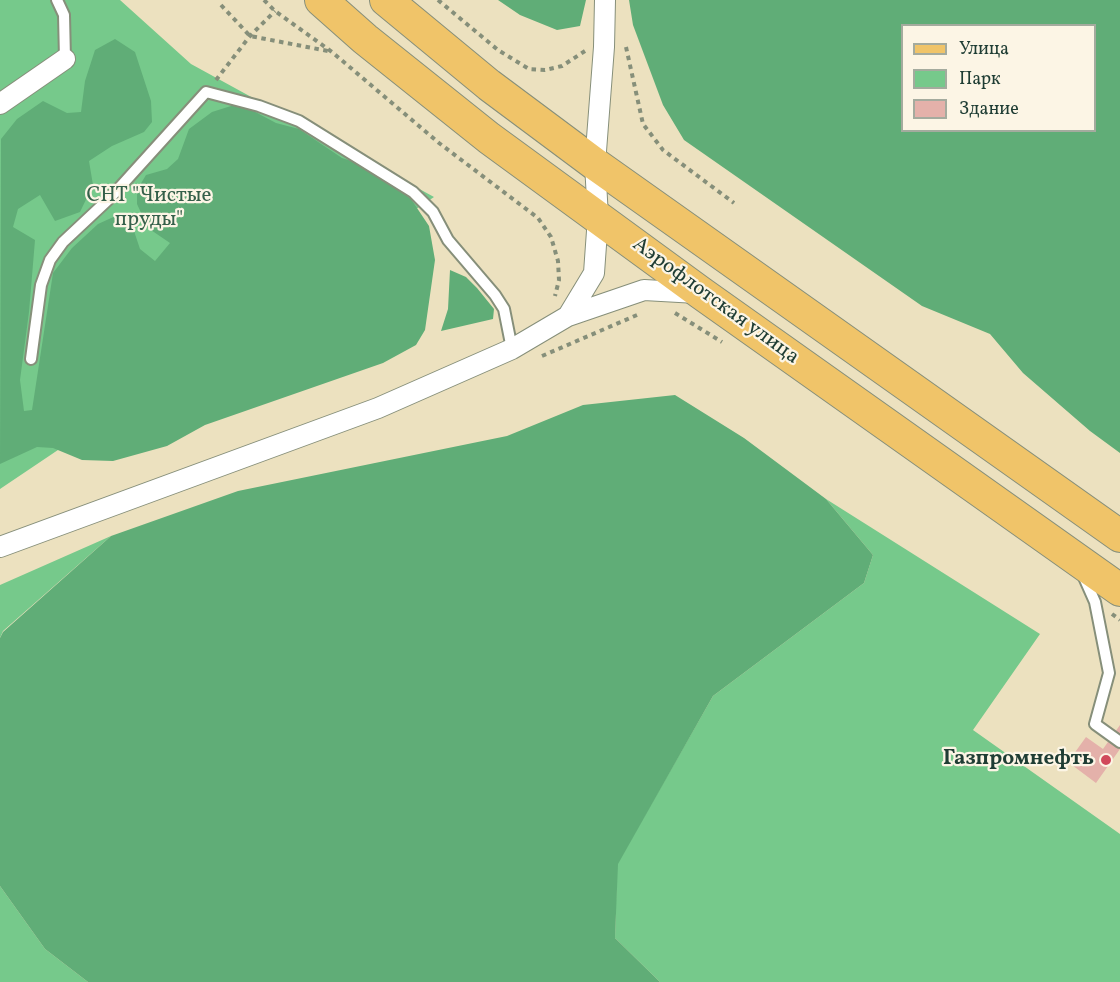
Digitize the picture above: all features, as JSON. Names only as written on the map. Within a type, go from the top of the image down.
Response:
[{"type":"main road","name":"Аэрофлотская улица","points":[[321,0],[365,39],[489,138],[701,293],[1078,561],[1107,596]]},
{"type":"main road","name":"Аэрофлотская улица","points":[[386,0],[489,85],[595,164],[882,370],[1120,536]]},
{"type":"street","points":[[568,316],[594,273],[598,217],[595,164],[604,47],[604,0]]},
{"type":"street","points":[[0,104],[65,59]]},
{"type":"street","points":[[0,547],[378,408],[512,349],[568,316],[644,290],[701,293]]},
{"type":"lane","points":[[57,0],[64,15],[65,59]]},
{"type":"lane","points":[[31,359],[41,285],[50,260],[63,242],[111,197],[206,92],[251,104],[299,121],[413,192],[433,212],[448,240],[495,295],[504,309],[512,349]]},
{"type":"lane","points":[[1107,596],[1109,673],[1095,724],[1120,742]]},
{"type":"path","points":[[264,0],[275,11],[332,52],[439,143],[538,218],[551,237],[558,261],[559,280],[555,296]]},
{"type":"path","points":[[438,0],[498,50],[529,69],[545,70],[562,66],[591,48]]},
{"type":"path","points":[[222,4],[250,36],[332,52]]},
{"type":"path","points":[[206,92],[250,36],[275,11]]},
{"type":"path","points":[[626,47],[643,124],[663,150],[734,203]]},
{"type":"path","points":[[669,309],[725,344]]},
{"type":"path","points":[[531,361],[647,310]]},
{"type":"path","points":[[1107,596],[1120,620]]},
{"type":"green space","name":"СНТ \"Чистые пруды\"","points":[[0,0],[120,0],[191,64],[434,197],[0,489]]},
{"type":"green space","points":[[498,0],[586,0],[580,26],[557,30],[520,15]]},
{"type":"green space","points":[[629,0],[1120,0],[1120,453],[1090,431],[1023,373],[990,334],[922,306],[684,140],[663,105],[633,25]]},
{"type":"green space","name":"СНТ \"Чистые пруды\"","points":[[115,39],[135,52],[151,101],[152,122],[144,132],[112,146],[89,161],[93,185],[80,212],[55,221],[40,195],[18,209],[13,227],[35,240],[20,380],[24,411],[32,410],[53,273],[72,248],[98,224],[120,214],[133,228],[140,249],[155,261],[170,243],[148,228],[137,204],[137,190],[146,175],[167,169],[178,159],[189,129],[212,112],[231,106],[244,106],[276,123],[299,129],[342,158],[367,166],[411,199],[429,226],[435,260],[425,330],[416,345],[383,363],[205,425],[167,446],[113,461],[82,460],[53,448],[37,447],[0,464],[1,139],[17,119],[43,101],[67,113],[81,112],[85,81],[95,50]]},
{"type":"green space","points":[[450,270],[466,277],[477,288],[494,309],[493,319],[441,331],[448,309]]},
{"type":"green space","points":[[675,395],[744,438],[826,499],[873,555],[864,583],[713,696],[618,864],[615,938],[660,982],[88,982],[45,949],[0,886],[0,638],[3,632],[111,536],[238,491],[507,436],[583,405]]},
{"type":"green space","points":[[826,499],[1040,634],[973,730],[1120,834],[1120,982],[660,982],[615,938],[617,864],[713,696],[864,583],[873,555]]},
{"type":"green space","points":[[111,536],[3,631],[0,638],[0,585]]},
{"type":"green space","points":[[0,886],[45,949],[88,982],[0,982]]},
{"type":"building","points":[[1120,725],[1120,749],[1096,783],[1068,762],[1086,737],[1103,749]]},
{"type":"place","name":"Газпромнефть","points":[[1106,760]]}]
